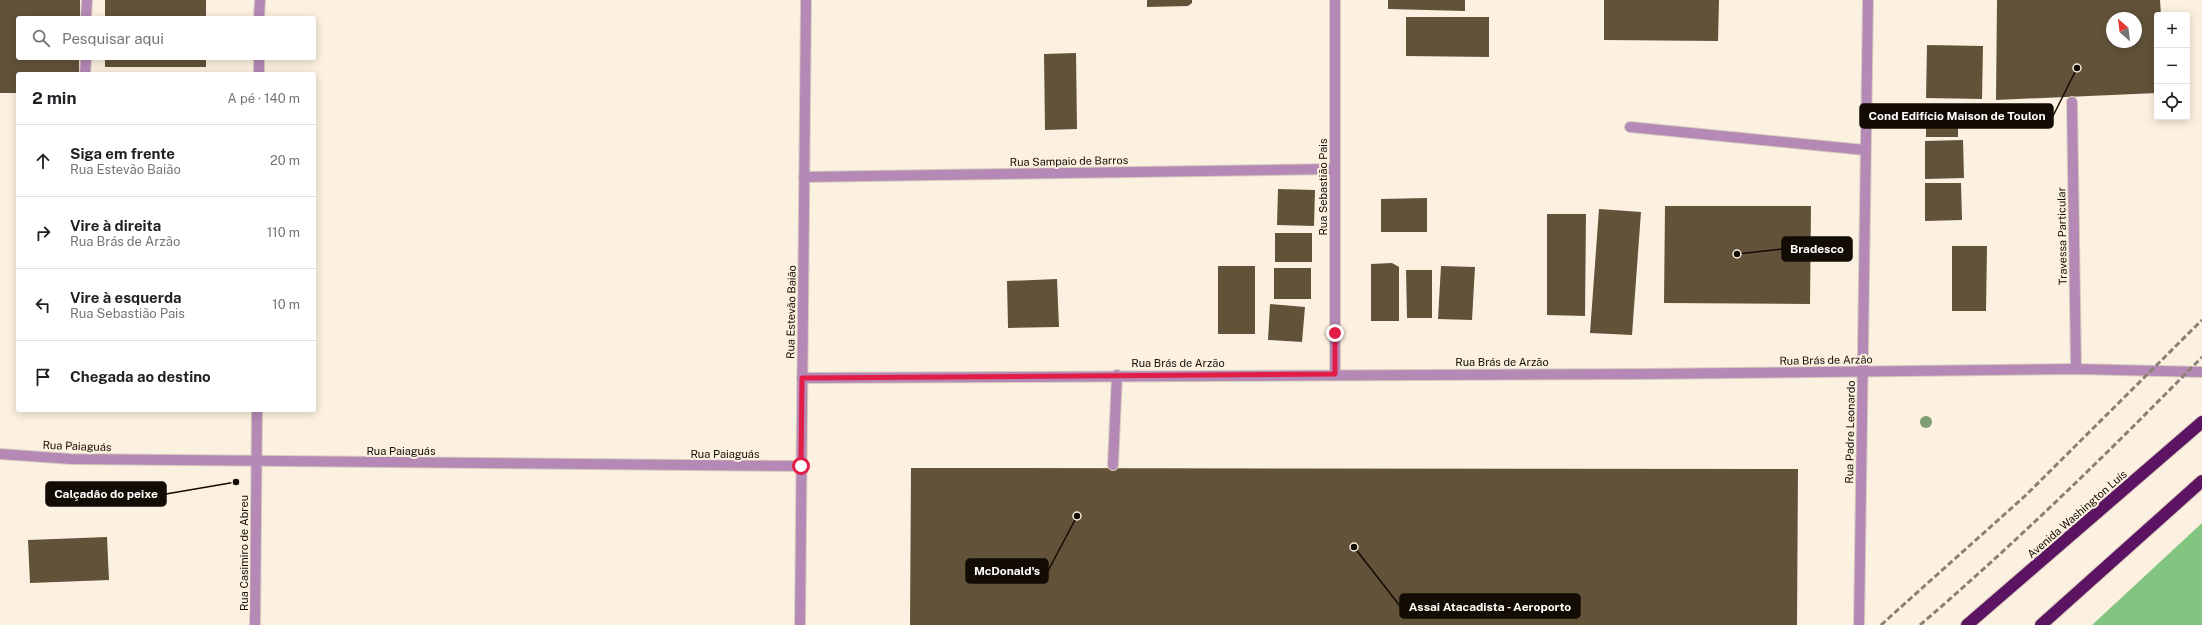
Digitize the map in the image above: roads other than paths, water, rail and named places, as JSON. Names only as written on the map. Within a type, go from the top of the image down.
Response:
[{"type":"highway","name":"Avenida Washington Luís","points":[[1967,625],[2202,422]]},
{"type":"highway","points":[[2041,625],[2202,481]]},
{"type":"street","points":[[86,0],[86,16]]},
{"type":"street","points":[[260,0],[260,16]]},
{"type":"street","name":"Rua Estevão Baião","points":[[800,625],[806,0]]},
{"type":"street","name":"Rua Sebastião Pais","points":[[1335,0],[1335,374]]},
{"type":"street","name":"Rua Padre Leonardo","points":[[1859,625],[1868,0]]},
{"type":"street","points":[[86,60],[86,72]]},
{"type":"street","points":[[259,60],[259,72]]},
{"type":"street","name":"Travessa Particular","points":[[2072,102],[2076,369]]},
{"type":"street","points":[[1630,127],[1865,150]]},
{"type":"street","name":"Rua Sampaio de Barros","points":[[804,177],[1334,169]]},
{"type":"street","name":"Rua Brás de Arzão","points":[[802,378],[1117,375],[1863,372],[2076,369],[2202,372]]},
{"type":"street","points":[[1113,465],[1117,375]]},
{"type":"street","name":"Rua Casimiro de Abreu","points":[[255,625],[257,412]]},
{"type":"street","name":"Rua Paiaguás","points":[[0,454],[71,459],[257,462],[801,466]]},
{"type":"railway","points":[[1881,625],[2025,496],[2202,320]]},
{"type":"railway","points":[[1920,625],[1957,593],[2064,494],[2202,357]]},
{"type":"place","name":"Cond Edifício Maison de Toulon","points":[[2077,68]]},
{"type":"place","name":"Bradesco","points":[[1737,254]]},
{"type":"place","name":"Calçadâo do peixe","points":[[236,482]]},
{"type":"place","name":"McDonald's","points":[[1077,516]]},
{"type":"place","name":"Assai Atacadista - Aeroporto","points":[[1354,547]]}]
